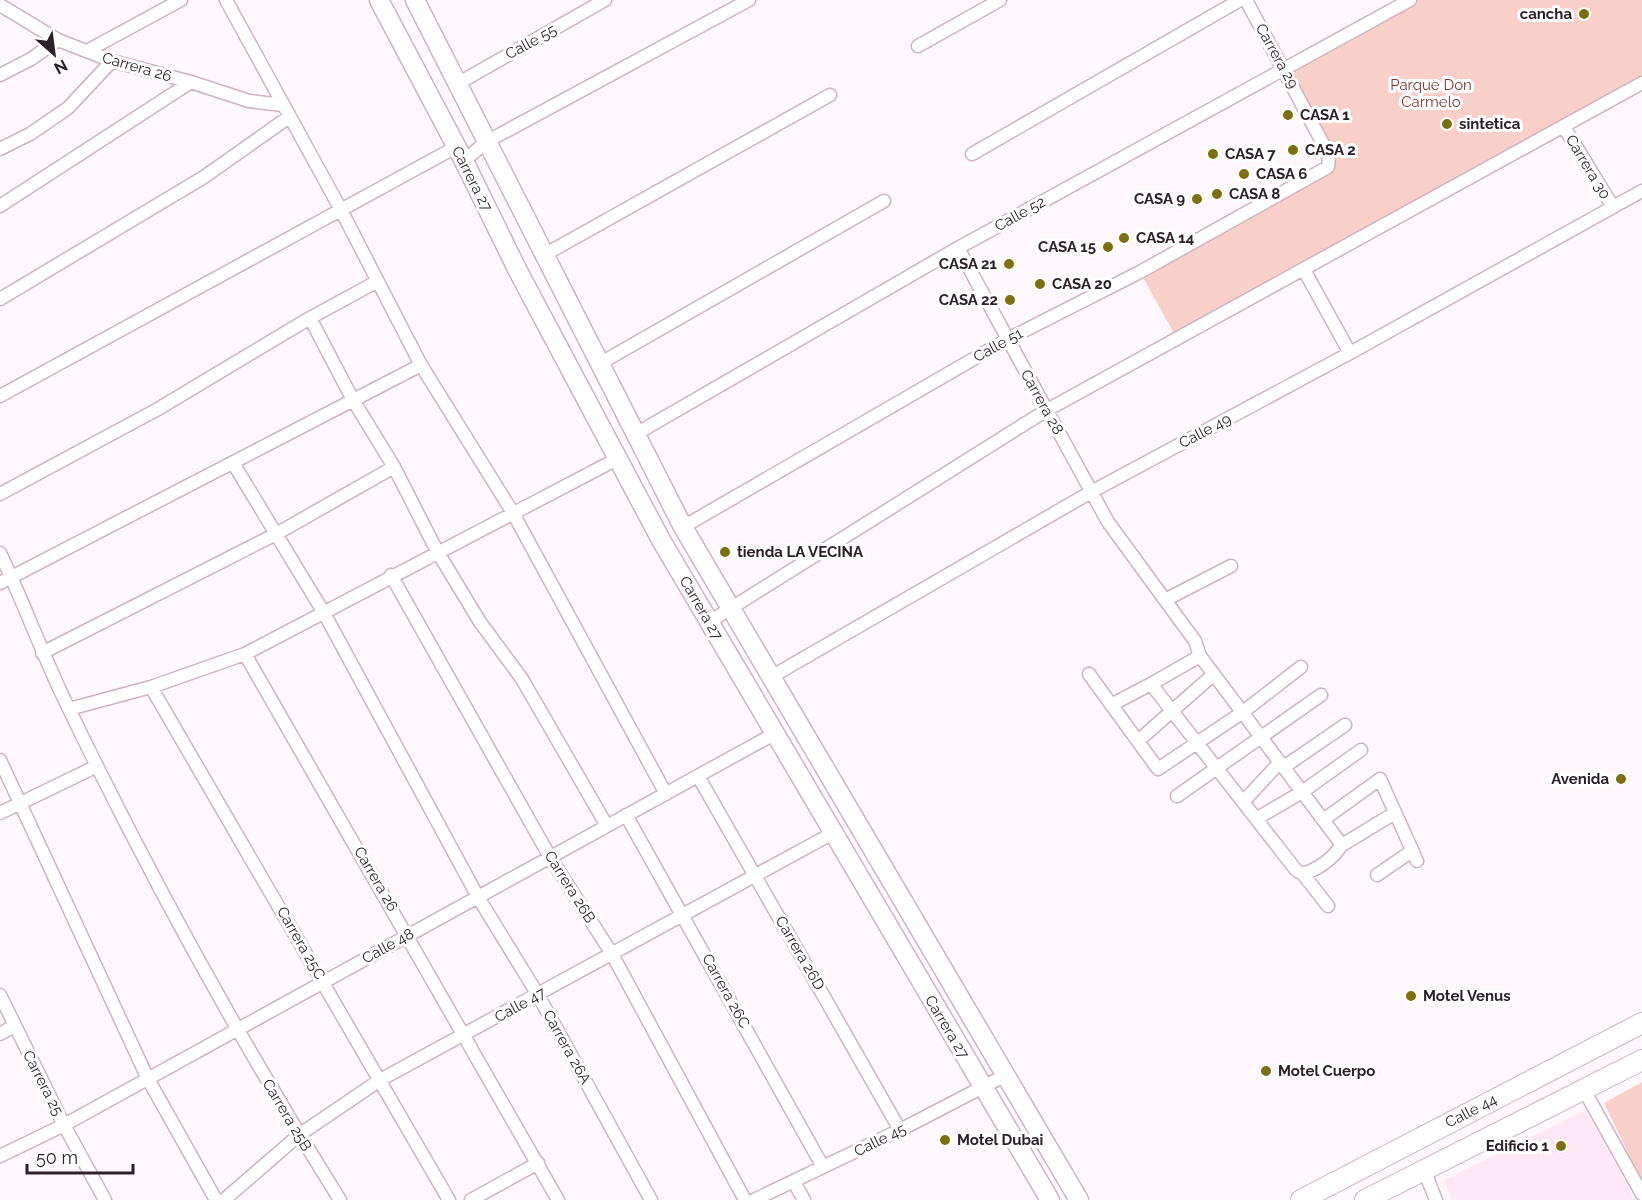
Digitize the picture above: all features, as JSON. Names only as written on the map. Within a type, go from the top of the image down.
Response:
[{"type":"main road","name":"Calle 44","points":[[1301,1200],[1642,1023]]},
{"type":"main road","points":[[1365,1200],[1642,1059]]},
{"type":"street","points":[[87,51],[181,0]]},
{"type":"street","points":[[226,0],[340,208],[376,282],[421,365],[513,513],[666,794]]},
{"type":"street","name":"Carrera 27","points":[[379,0],[617,459],[774,734],[1050,1200]]},
{"type":"street","name":"Carrera 27","points":[[415,0],[634,435],[683,526],[1004,1076],[1079,1200]]},
{"type":"street","name":"Calle 55","points":[[457,84],[605,0]]},
{"type":"street","points":[[0,396],[340,208],[486,142],[749,0]]},
{"type":"street","points":[[918,46],[1000,0]]},
{"type":"street","points":[[972,154],[1240,0]]},
{"type":"street","name":"Carrera 29","points":[[1246,0],[1329,155],[1328,167],[1318,173]]},
{"type":"street","name":"Calle 52","points":[[634,435],[958,248],[1410,0]]},
{"type":"street","name":"Carrera 26","points":[[0,5],[58,40],[112,62],[191,82],[249,101],[283,105]]},
{"type":"street","points":[[0,75],[31,59],[58,40]]},
{"type":"street","points":[[0,149],[30,134],[68,108],[112,62]]},
{"type":"street","points":[[0,206],[191,82]]},
{"type":"street","points":[[709,622],[1047,411],[1642,83]]},
{"type":"street","points":[[543,255],[830,95]]},
{"type":"street","points":[[0,299],[204,177],[289,117]]},
{"type":"street","name":"Carrera 30","points":[[1564,127],[1613,207]]},
{"type":"street","name":"Calle 51","points":[[683,526],[1008,339],[1140,272],[1318,173]]},
{"type":"street","name":"Calle 49","points":[[771,677],[1091,492],[1350,353],[1642,191]]},
{"type":"street","points":[[599,364],[884,201]]},
{"type":"street","name":"Carrera 28","points":[[958,248],[1108,522],[1195,641],[1200,656],[1342,845]]},
{"type":"street","points":[[1304,270],[1350,353]]},
{"type":"street","points":[[0,494],[158,409],[310,318],[376,282]]},
{"type":"street","points":[[310,318],[353,400],[394,467],[437,551],[480,622],[522,680],[607,826]]},
{"type":"street","points":[[0,583],[421,365]]},
{"type":"street","points":[[69,709],[151,687],[245,654],[437,551],[617,459]]},
{"type":"street","name":"Carrera 26A","points":[[233,463],[324,613],[478,897],[538,995],[651,1200]]},
{"type":"street","points":[[42,653],[276,534],[394,467]]},
{"type":"street","name":"Carrera 25B","points":[[0,553],[42,653],[97,766],[236,1030],[340,1200]]},
{"type":"street","points":[[1165,600],[1231,566]]},
{"type":"street","name":"Carrera 26B","points":[[391,576],[550,857],[612,954],[745,1200]]},
{"type":"street","name":"Carrera 26","points":[[245,654],[558,1200]]},
{"type":"street","points":[[1111,705],[1200,656]]},
{"type":"street","points":[[1089,674],[1158,769],[1243,712],[1301,667]]},
{"type":"street","points":[[1138,741],[1174,712],[1214,674]]},
{"type":"street","points":[[1151,684],[1296,870],[1303,874],[1328,906]]},
{"type":"street","name":"Carrera 25C","points":[[151,687],[449,1200]]},
{"type":"street","points":[[1177,796],[1263,738],[1321,695]]},
{"type":"street","points":[[1243,802],[1282,765],[1346,724]]},
{"type":"street","name":"Calle 48","points":[[0,1156],[64,1125],[774,734]]},
{"type":"street","points":[[1256,819],[1302,792],[1361,750]]},
{"type":"street","points":[[0,760],[148,1078],[216,1200]]},
{"type":"street","points":[[0,813],[97,766]]},
{"type":"street","name":"Carrera 26D","points":[[698,776],[900,1130]]},
{"type":"street","points":[[1323,820],[1380,779],[1415,856],[1377,875]]},
{"type":"street","points":[[1303,874],[1323,864],[1334,856],[1342,845],[1395,813]]},
{"type":"street","name":"Carrera 26C","points":[[627,815],[823,1167]]},
{"type":"street","name":"Calle 47","points":[[224,1200],[299,1135],[380,1080],[832,833]]},
{"type":"street","name":"Carrera 25","points":[[0,995],[64,1125],[105,1200]]},
{"type":"street","points":[[0,1034],[14,1026]]},
{"type":"street","name":"Calle 45","points":[[754,1200],[900,1130],[1004,1076]]},
{"type":"street","points":[[1584,1090],[1642,1194]]},
{"type":"street","points":[[471,1200],[538,1163]]},
{"type":"street","points":[[1424,1170],[1436,1200]]},
{"type":"street","points":[[794,1182],[804,1200]]},
{"type":"shaded area","name":"Edificio 1","points":[[1586,1110],[1635,1200],[1452,1200],[1444,1180]]},
{"type":"green space","name":"Parque Don Carmelo","points":[[1410,0],[1642,0],[1642,84],[1177,339],[1140,272],[1329,163],[1285,70]]},
{"type":"green space","points":[[1642,1082],[1642,1182],[1604,1103]]},
{"type":"place","name":"cancha","points":[[1584,14]]},
{"type":"place","name":"CASA 1","points":[[1288,115]]},
{"type":"place","name":"sintetica","points":[[1447,124]]},
{"type":"place","name":"CASA 2","points":[[1293,150]]},
{"type":"place","name":"CASA 7","points":[[1213,154]]},
{"type":"place","name":"CASA 6","points":[[1244,174]]},
{"type":"place","name":"CASA 8","points":[[1217,194]]},
{"type":"place","name":"CASA 9","points":[[1197,199]]},
{"type":"place","name":"CASA 14","points":[[1124,238]]},
{"type":"place","name":"CASA 15","points":[[1108,247]]},
{"type":"place","name":"CASA 21","points":[[1009,264]]},
{"type":"place","name":"CASA 20","points":[[1040,284]]},
{"type":"place","name":"CASA 22","points":[[1010,300]]},
{"type":"place","name":"tienda LA VECINA","points":[[725,552]]},
{"type":"place","name":"Avenida","points":[[1621,779]]},
{"type":"place","name":"Motel Venus","points":[[1411,996]]},
{"type":"place","name":"Motel Cuerpo","points":[[1266,1071]]},
{"type":"place","name":"Motel Dubai","points":[[945,1140]]},
{"type":"place","name":"Edificio 1","points":[[1561,1146]]}]
